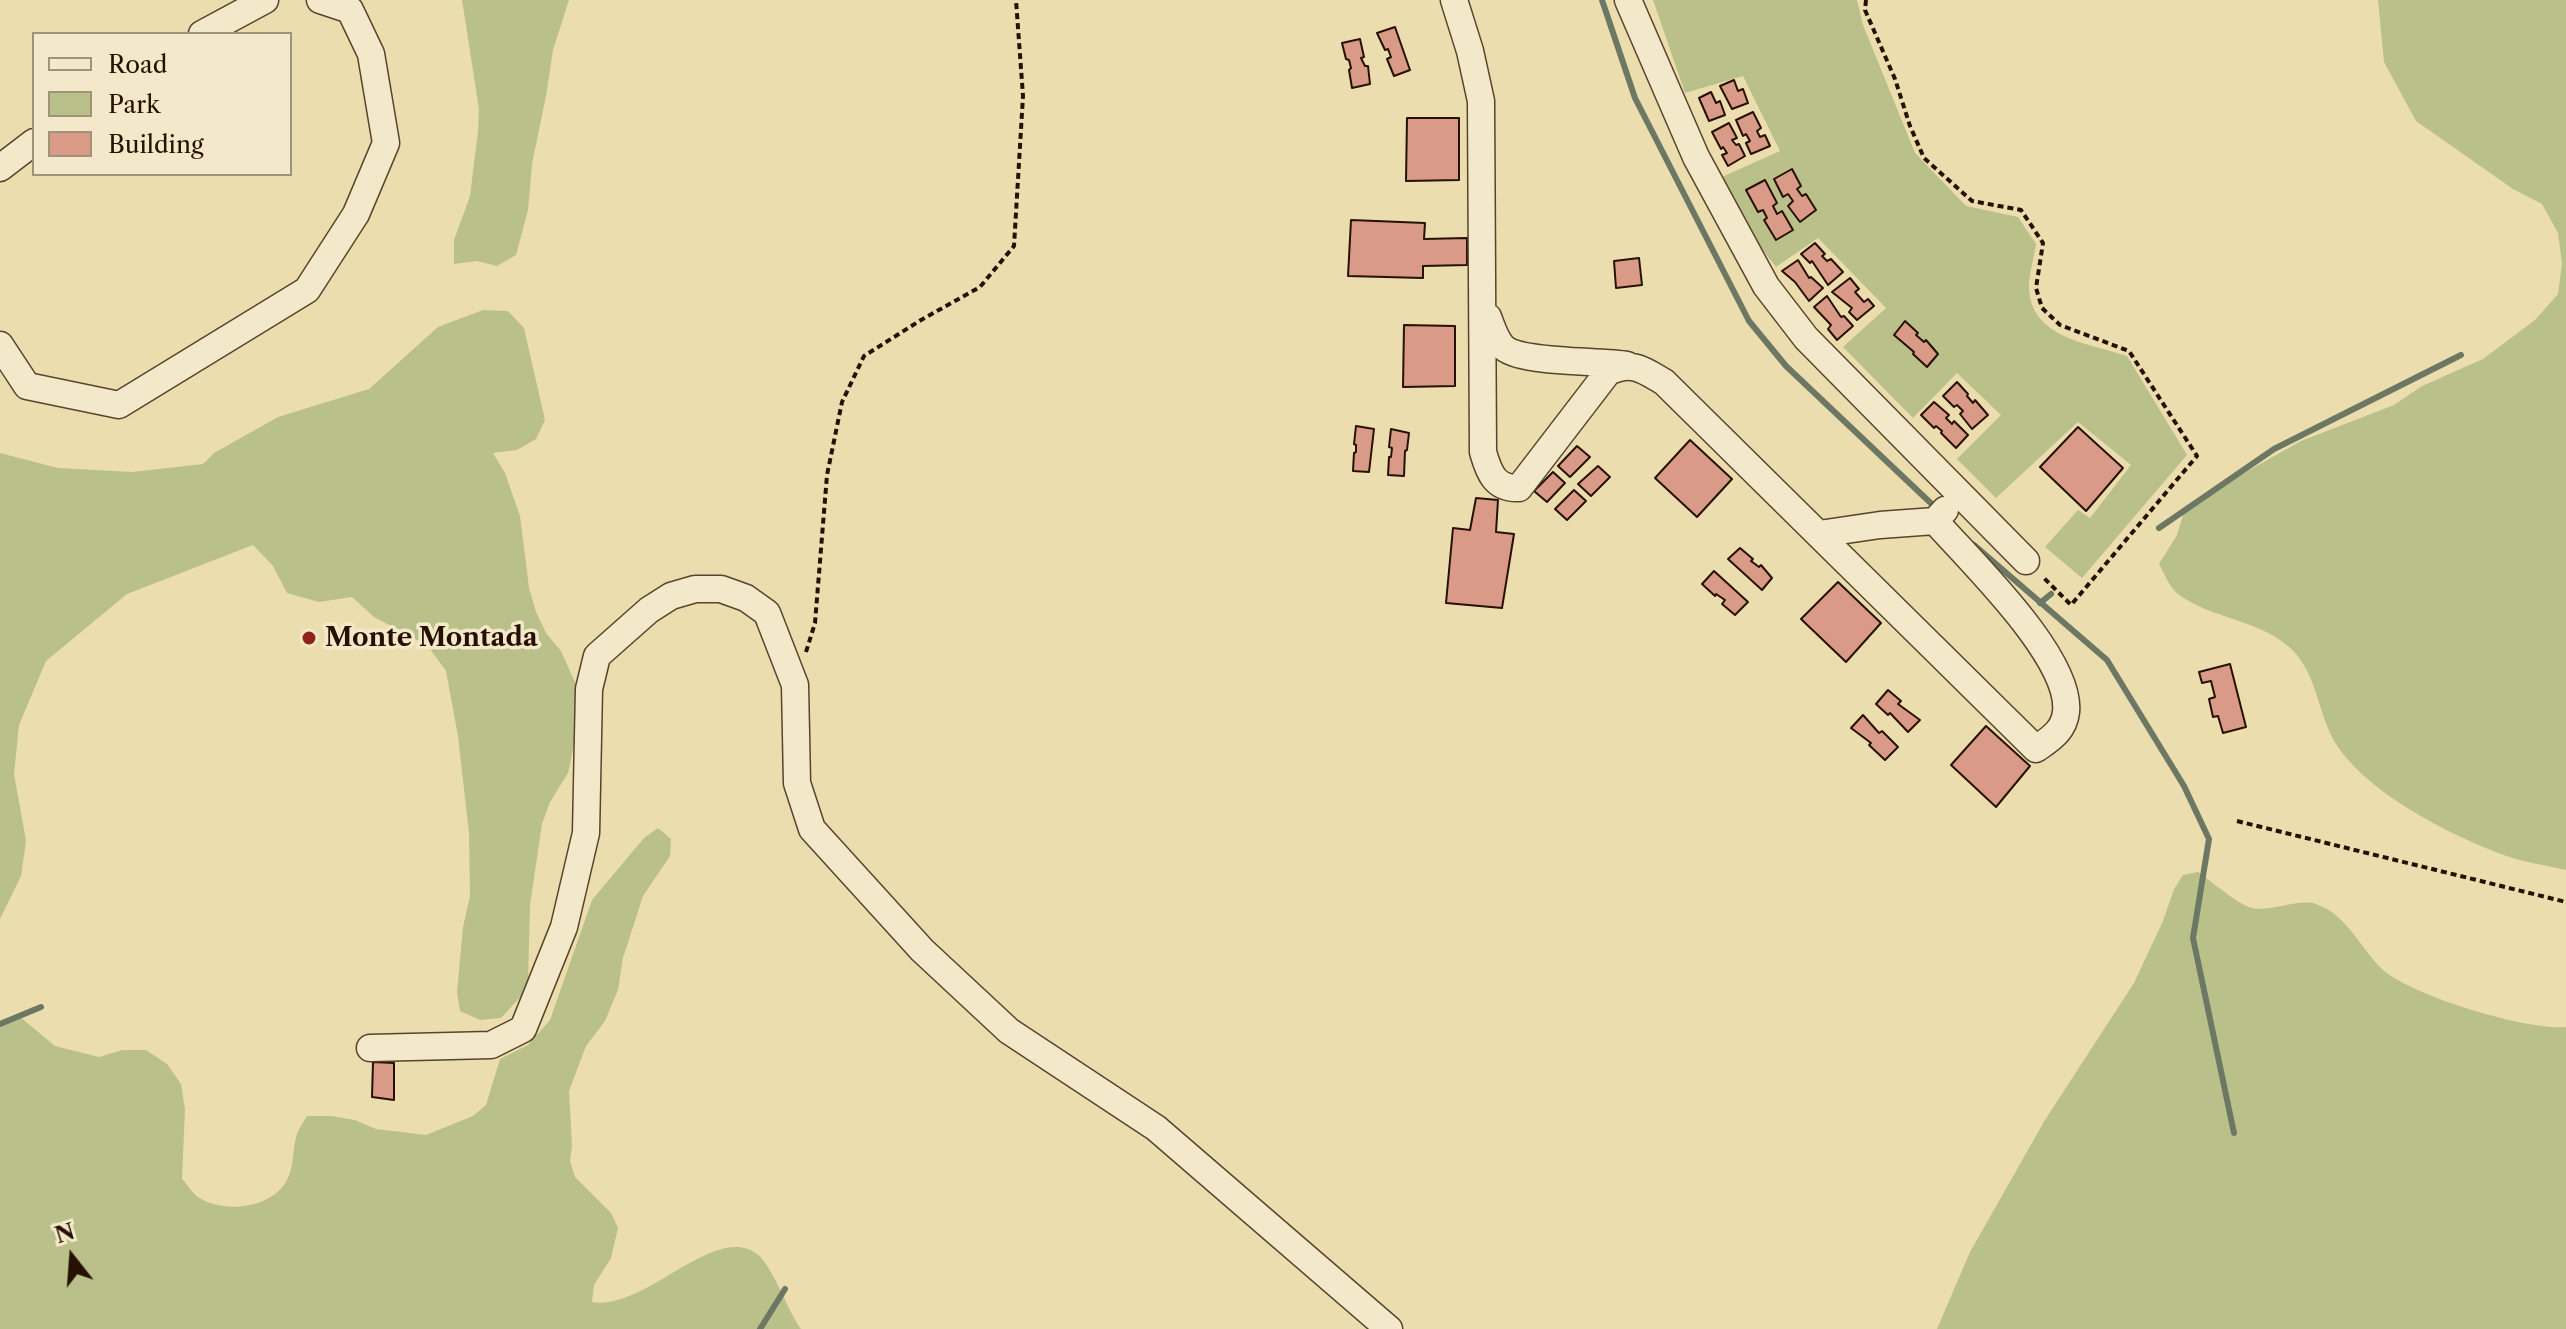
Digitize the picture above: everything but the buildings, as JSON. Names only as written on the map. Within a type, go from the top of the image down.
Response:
[{"type":"street","points":[[206,32],[265,0]]},
{"type":"street","points":[[0,345],[27,386],[119,405],[307,290],[356,214],[386,143],[371,54],[350,10],[320,0]]},
{"type":"street","points":[[1454,0],[1481,101],[1483,452],[1494,481],[1507,488],[1519,488],[1608,372],[1622,366],[1638,367]]},
{"type":"street","points":[[1628,0],[1696,157],[1766,286],[1806,338],[2026,561]]},
{"type":"street","points":[[0,168],[32,144]]},
{"type":"street","points":[[1484,306],[1501,345],[1510,353],[1638,367],[1664,382],[2036,749],[2054,737],[2062,726],[2067,710],[2059,678],[2037,637],[1939,517],[1944,476]]},
{"type":"street","points":[[1819,534],[1939,517]]},
{"type":"street","points":[[370,1048],[491,1045],[523,1029],[564,927],[586,833],[589,689],[597,656],[649,610],[671,596],[695,589],[721,589],[746,598],[767,613],[795,685],[797,783],[812,829],[922,950],[1009,1031],[1156,1128],[1389,1329]]},
{"type":"path","points":[[795,685],[815,623],[827,475],[842,402],[864,356],[980,287],[1014,246],[1023,96],[1016,0]]},
{"type":"path","points":[[1866,0],[1865,10],[1924,158],[1972,201],[2021,210],[2043,243],[2036,288],[2042,308],[2060,325],[2129,351],[2197,456],[2071,605],[2026,561]]},
{"type":"path","points":[[2237,821],[2566,902]]},
{"type":"green space","points":[[462,0],[569,0],[553,50],[532,164],[528,210],[516,255],[497,266],[477,261],[454,264],[454,240],[470,196],[479,109]]},
{"type":"green space","points":[[1653,0],[1857,0],[1863,25],[1915,153],[1966,206],[2018,217],[2036,244],[2029,287],[2032,304],[2039,317],[2064,336],[2127,356],[2187,455],[2082,578],[2045,547],[2078,510],[2090,518],[2131,465],[2078,422],[1996,498],[1957,459],[2001,415],[1957,373],[1913,418],[1843,347],[1886,308],[1818,238],[1776,267],[1750,234],[1722,177],[1780,151],[1743,76],[1685,93]]},
{"type":"green space","points":[[2378,0],[2566,0],[2566,870],[2517,859],[2479,845],[2430,821],[2381,790],[2343,753],[2330,733],[2309,676],[2297,655],[2262,630],[2205,609],[2178,594],[2159,564],[2177,535],[2186,506],[2301,441],[2394,405],[2422,386],[2483,359],[2535,320],[2558,294],[2562,264],[2558,233],[2542,204],[2513,189],[2416,121],[2384,62]]},
{"type":"green space","points":[[483,310],[508,311],[524,328],[545,420],[536,439],[517,450],[493,453],[505,473],[520,516],[529,588],[536,612],[546,633],[561,651],[578,689],[576,736],[568,773],[550,802],[542,824],[530,905],[528,983],[524,993],[501,1018],[480,1020],[460,1011],[457,992],[463,927],[470,896],[469,833],[458,736],[446,671],[427,645],[374,617],[352,597],[319,602],[287,593],[273,566],[253,545],[127,594],[46,661],[19,725],[14,774],[26,841],[21,876],[0,919],[0,453],[58,468],[132,472],[203,464],[214,453],[278,417],[369,389],[438,327]]},
{"type":"green space","points":[[658,828],[671,839],[670,856],[643,896],[623,958],[618,990],[605,1021],[586,1046],[569,1091],[570,1161],[575,1177],[611,1213],[618,1228],[611,1258],[594,1285],[592,1302],[613,1301],[635,1294],[700,1257],[721,1249],[740,1247],[763,1260],[801,1329],[0,1329],[0,1023],[19,1016],[55,1046],[99,1057],[122,1050],[146,1050],[167,1064],[181,1084],[185,1109],[182,1179],[196,1195],[220,1206],[259,1203],[280,1190],[287,1180],[297,1135],[307,1116],[331,1116],[355,1120],[376,1129],[426,1135],[473,1116],[486,1105],[500,1059],[528,1045],[550,1020],[592,900],[644,838]]},
{"type":"green space","points":[[2198,872],[2249,907],[2265,909],[2308,903],[2327,909],[2344,923],[2381,968],[2441,1000],[2525,1023],[2566,1027],[2566,1329],[1937,1329],[1970,1252],[2045,1120],[2134,983],[2163,921],[2174,889],[2183,875]]},
{"type":"waterway","points":[[1602,0],[1635,98],[1749,321],[1786,366],[1937,509]]},
{"type":"waterway","points":[[2159,528],[2274,449],[2461,355]]},
{"type":"waterway","points":[[1974,545],[2107,660],[2184,786],[2209,839],[2193,938],[2234,1133]]},
{"type":"waterway","points":[[2040,603],[2051,594]]},
{"type":"waterway","points":[[0,1024],[41,1007]]},
{"type":"waterway","points":[[760,1329],[785,1289]]},
{"type":"place","name":"Monte Montada","points":[[309,638]]}]
